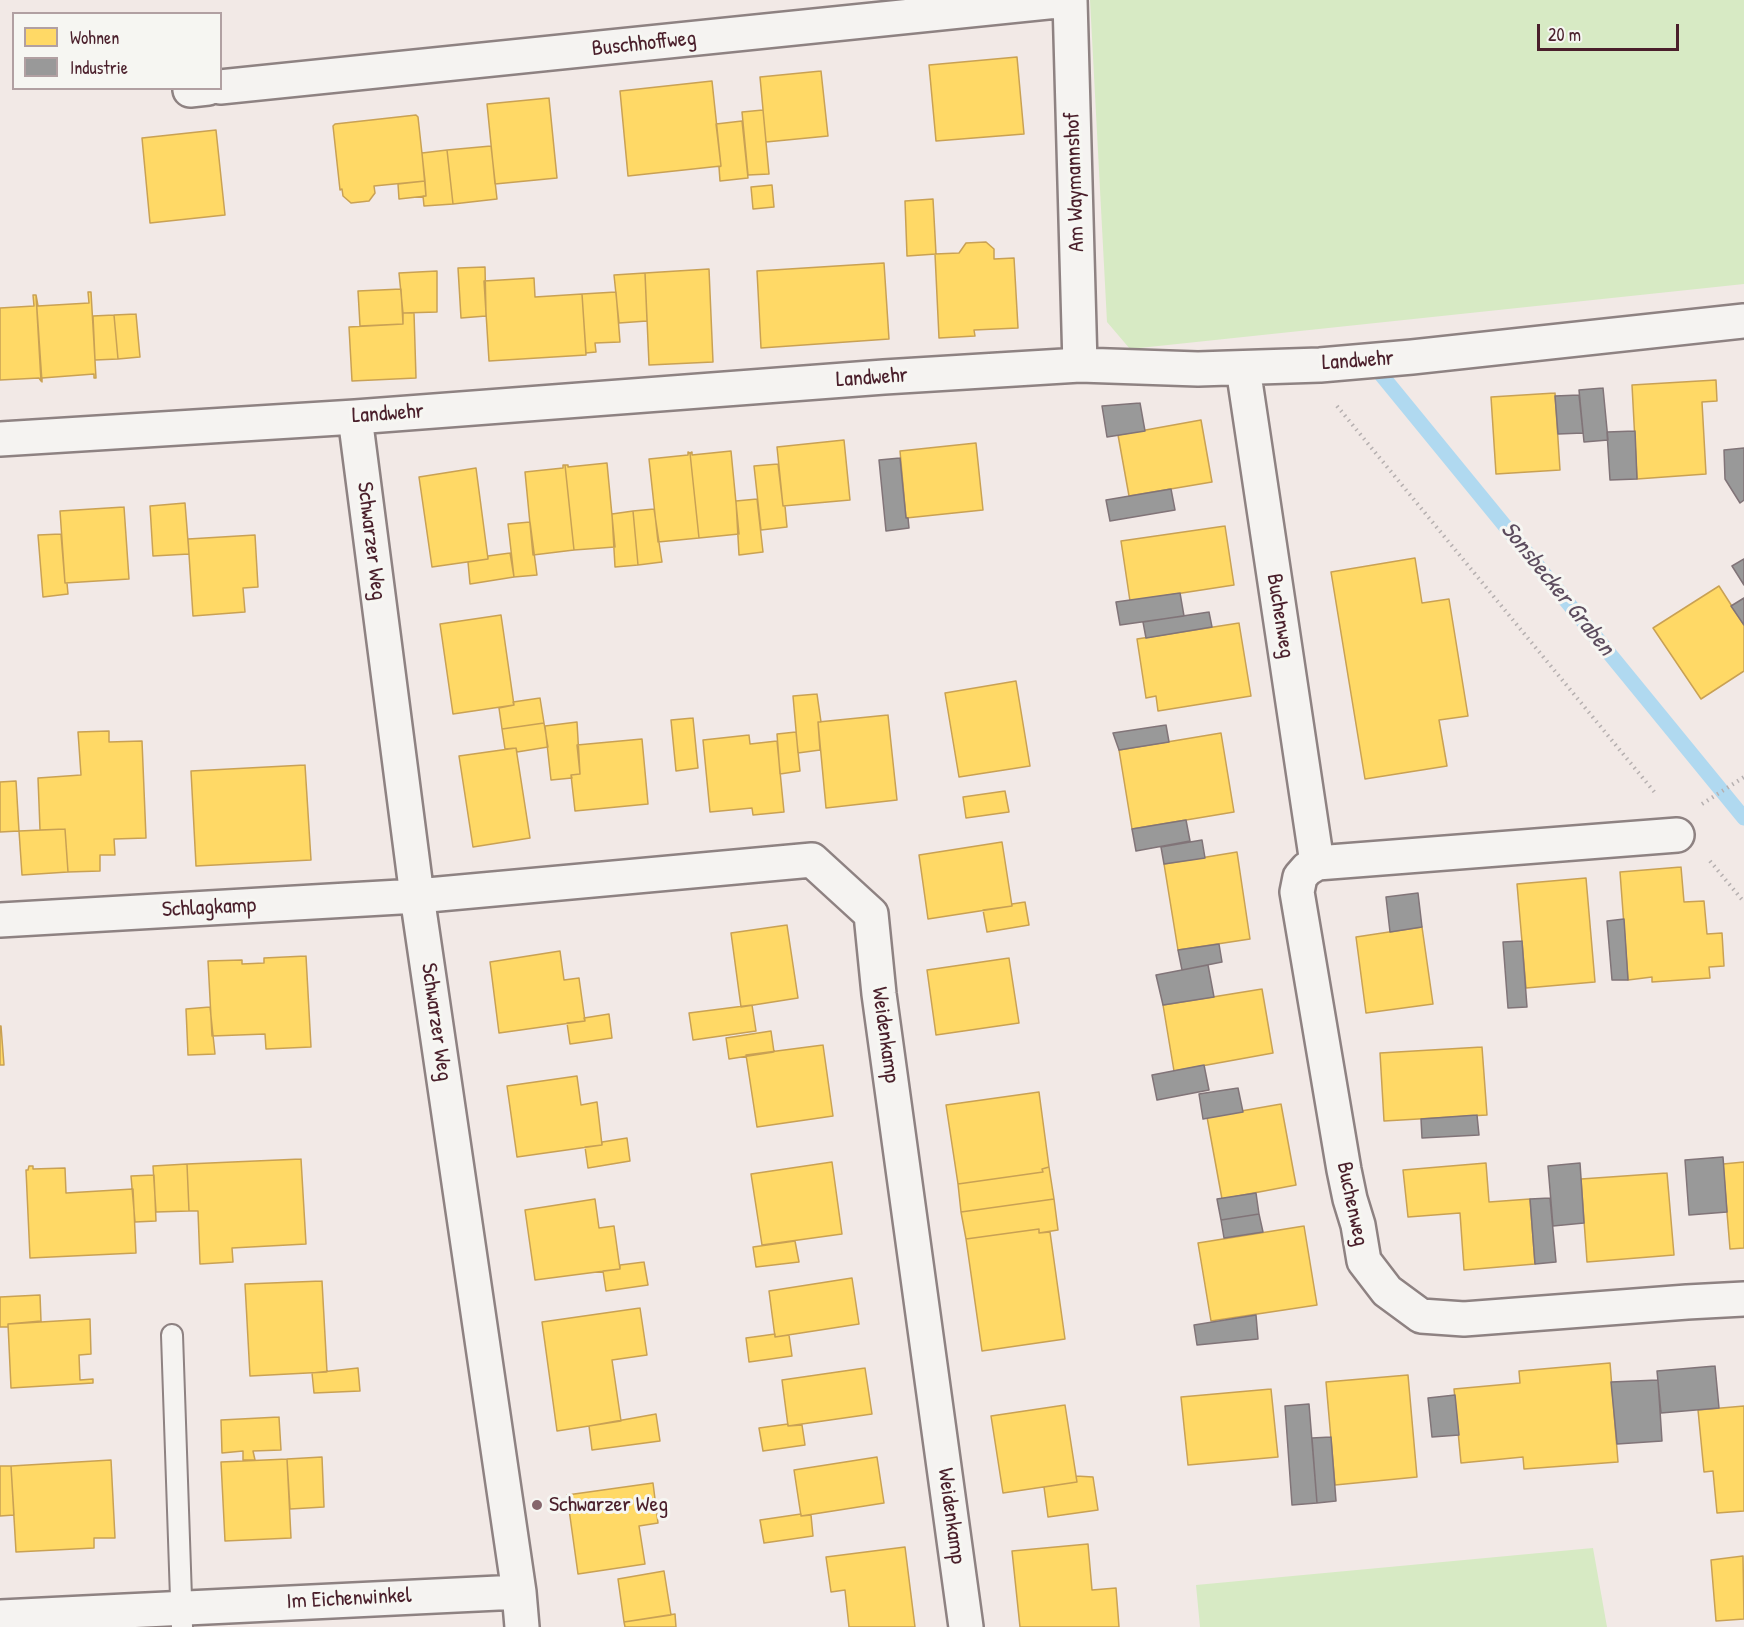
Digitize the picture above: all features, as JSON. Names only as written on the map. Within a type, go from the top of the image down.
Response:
[{"type":"street","name":"Buschhoffweg","points":[[222,87],[1069,0]]},
{"type":"street","name":"Am Waymannshof","points":[[1069,0],[1080,365]]},
{"type":"street","name":"Landwehr","points":[[0,439],[355,417],[884,376],[1080,365],[1198,369],[1299,365],[1412,357],[1744,321]]},
{"type":"street","name":"Buchenweg","points":[[1242,368],[1317,863],[1300,877],[1297,892],[1350,1199],[1358,1225],[1364,1261],[1387,1291],[1421,1316],[1464,1319],[1744,1299]]},
{"type":"street","name":"Schwarzer Weg","points":[[355,417],[417,896],[519,1592],[522,1627]]},
{"type":"street","points":[[1317,863],[1677,836]]},
{"type":"street","name":"Weidenkamp","points":[[417,896],[812,860],[871,915],[881,1006],[966,1627]]},
{"type":"street","name":"Schlagkamp","points":[[0,920],[417,896]]},
{"type":"street","name":"Im Eichenwinkel","points":[[0,1617],[181,1617],[519,1592]]},
{"type":"lane","points":[[172,1335],[181,1617]]},
{"type":"path","points":[[1299,365],[1326,392],[1662,802]]},
{"type":"path","points":[[1697,807],[1744,777]]},
{"type":"path","points":[[1710,860],[1744,902]]},
{"type":"green space","points":[[1090,0],[1744,0],[1744,284],[1130,349],[1107,322]]},
{"type":"green space","points":[[1593,1548],[1607,1627],[1200,1627],[1196,1585]]},
{"type":"building: Wohnen","points":[[1017,57],[1024,134],[936,141],[929,65]]},
{"type":"building: Wohnen","points":[[821,71],[828,136],[766,142],[760,77]]},
{"type":"building: Wohnen","points":[[712,81],[721,166],[628,176],[620,91]]},
{"type":"building: Wohnen","points":[[549,98],[557,178],[495,184],[487,104]]},
{"type":"building: Wohnen","points":[[763,110],[769,174],[748,175],[742,112]]},
{"type":"building: Wohnen","points":[[416,115],[425,181],[374,186],[375,193],[369,201],[351,203],[343,196],[342,189],[340,190],[333,126]]},
{"type":"building: Wohnen","points":[[742,121],[748,178],[720,181],[719,167],[721,166],[716,124]]},
{"type":"building: Wohnen","points":[[216,130],[225,215],[150,223],[142,138]]},
{"type":"building: Wohnen","points":[[491,146],[497,199],[453,204],[447,150]]},
{"type":"building: Wohnen","points":[[447,150],[453,204],[424,206],[423,196],[426,196],[422,153]]},
{"type":"building: Wohnen","points":[[425,181],[426,196],[399,199],[398,184]]},
{"type":"building: Wohnen","points":[[772,185],[774,207],[753,209],[751,187]]},
{"type":"building: Wohnen","points":[[933,199],[936,254],[907,256],[905,201]]},
{"type":"building: Wohnen","points":[[986,242],[994,249],[994,259],[1014,258],[1018,328],[974,330],[975,336],[939,338],[935,254],[959,253],[966,243]]},
{"type":"building: Wohnen","points":[[884,263],[889,339],[761,348],[757,271]]},
{"type":"building: Wohnen","points":[[485,267],[486,316],[461,318],[458,268]]},
{"type":"building: Wohnen","points":[[709,269],[713,362],[649,365],[645,273]]},
{"type":"building: Wohnen","points":[[437,271],[437,312],[403,313],[399,273]]},
{"type":"building: Wohnen","points":[[645,273],[647,321],[619,323],[614,275]]},
{"type":"building: Wohnen","points":[[534,278],[535,297],[582,294],[586,355],[489,361],[484,281]]},
{"type":"building: Wohnen","points":[[401,289],[403,324],[360,326],[358,291]]},
{"type":"building: Wohnen","points":[[88,292],[91,292],[96,378],[94,374],[42,378],[42,382],[36,295],[38,306],[89,303]]},
{"type":"building: Wohnen","points":[[616,292],[620,342],[595,343],[596,352],[586,353],[582,294]]},
{"type":"building: Wohnen","points":[[33,295],[36,295],[41,381],[39,378],[0,380],[0,308],[34,306]]},
{"type":"building: Wohnen","points":[[403,313],[414,313],[416,378],[352,381],[349,327],[403,324]]},
{"type":"building: Wohnen","points":[[136,314],[140,357],[118,359],[114,315]]},
{"type":"building: Wohnen","points":[[114,315],[118,359],[95,360],[93,316]]},
{"type":"building: Wohnen","points":[[1716,380],[1717,401],[1702,402],[1706,474],[1637,479],[1632,385]]},
{"type":"building: Wohnen","points":[[1555,393],[1560,470],[1496,474],[1491,397]]},
{"type":"building: Wohnen","points":[[1201,420],[1212,482],[1129,496],[1118,435]]},
{"type":"building: Wohnen","points":[[844,440],[850,500],[783,506],[777,447]]},
{"type":"building: Wohnen","points":[[976,443],[983,510],[906,518],[900,451]]},
{"type":"building: Wohnen","points":[[731,451],[739,534],[699,538],[690,453],[692,452],[692,455]]},
{"type":"building: Wohnen","points":[[688,452],[690,453],[699,538],[658,542],[649,459],[688,455]]},
{"type":"building: Wohnen","points":[[607,463],[615,547],[574,550],[565,465],[568,467]]},
{"type":"building: Wohnen","points":[[778,464],[787,527],[761,530],[754,466]]},
{"type":"building: Wohnen","points":[[565,465],[574,550],[533,555],[525,472],[563,468]]},
{"type":"building: Wohnen","points":[[476,468],[488,559],[432,567],[419,477]]},
{"type":"building: Wohnen","points":[[757,499],[763,552],[739,555],[736,501]]},
{"type":"building: Wohnen","points":[[185,503],[189,554],[153,556],[150,506]]},
{"type":"building: Wohnen","points":[[124,507],[129,579],[65,583],[60,511]]},
{"type":"building: Wohnen","points":[[654,509],[662,562],[638,565],[633,511]]},
{"type":"building: Wohnen","points":[[633,511],[638,565],[615,567],[612,514]]},
{"type":"building: Wohnen","points":[[530,522],[537,575],[514,577],[508,524]]},
{"type":"building: Wohnen","points":[[1225,526],[1234,585],[1130,601],[1121,541]]},
{"type":"building: Wohnen","points":[[61,534],[68,594],[43,597],[38,535]]},
{"type":"building: Wohnen","points":[[255,535],[258,587],[243,588],[245,612],[193,616],[188,539]]},
{"type":"building: Wohnen","points":[[510,553],[514,577],[470,584],[468,562]]},
{"type":"building: Wohnen","points":[[1415,558],[1422,603],[1449,599],[1468,716],[1439,720],[1447,766],[1365,779],[1331,572]]},
{"type":"building: Wohnen","points":[[1719,586],[1744,625],[1744,671],[1701,699],[1653,628]]},
{"type":"building: Wohnen","points":[[501,615],[514,705],[453,714],[440,624]]},
{"type":"building: Wohnen","points":[[1239,623],[1251,696],[1158,711],[1156,696],[1146,698],[1137,639]]},
{"type":"building: Wohnen","points":[[1016,681],[1030,766],[959,777],[945,693]]},
{"type":"building: Wohnen","points":[[817,694],[821,722],[818,722],[820,750],[798,753],[793,696]]},
{"type":"building: Wohnen","points":[[540,698],[544,723],[502,729],[499,708],[514,705],[513,702]]},
{"type":"building: Wohnen","points":[[888,715],[897,800],[826,808],[818,722]]},
{"type":"building: Wohnen","points":[[693,718],[698,768],[676,771],[671,720]]},
{"type":"building: Wohnen","points":[[577,722],[580,774],[571,775],[572,778],[551,780],[545,726]]},
{"type":"building: Wohnen","points":[[544,723],[548,747],[517,752],[516,748],[505,749],[502,729]]},
{"type":"building: Wohnen","points":[[109,731],[109,742],[142,741],[146,838],[114,839],[115,855],[100,855],[100,871],[68,872],[65,829],[40,830],[38,778],[81,775],[78,732]]},
{"type":"building: Wohnen","points":[[796,732],[800,771],[780,774],[777,734]]},
{"type":"building: Wohnen","points":[[1221,733],[1234,812],[1132,829],[1119,750]]},
{"type":"building: Wohnen","points":[[749,735],[750,744],[777,741],[784,812],[753,815],[752,808],[710,812],[703,740]]},
{"type":"building: Wohnen","points":[[642,739],[648,804],[575,811],[571,775],[580,774],[577,745]]},
{"type":"building: Wohnen","points":[[516,748],[530,838],[473,847],[459,756]]},
{"type":"building: Wohnen","points":[[305,765],[311,860],[196,866],[191,771]]},
{"type":"building: Wohnen","points":[[16,781],[19,831],[0,832],[0,782]]},
{"type":"building: Wohnen","points":[[1005,791],[1009,812],[966,818],[963,797]]},
{"type":"building: Wohnen","points":[[65,829],[68,872],[22,875],[19,831]]},
{"type":"building: Wohnen","points":[[1002,842],[1012,906],[928,919],[919,855]]},
{"type":"building: Wohnen","points":[[1237,852],[1250,939],[1178,950],[1164,864]]},
{"type":"building: Wohnen","points":[[1681,867],[1684,902],[1704,901],[1707,934],[1722,933],[1724,966],[1709,967],[1710,978],[1652,982],[1652,977],[1628,980],[1620,872]]},
{"type":"building: Wohnen","points":[[1586,878],[1595,982],[1526,988],[1517,884]]},
{"type":"building: Wohnen","points":[[1025,902],[1029,925],[987,932],[983,910]]},
{"type":"building: Wohnen","points":[[787,925],[798,998],[741,1007],[731,933]]},
{"type":"building: Wohnen","points":[[1422,927],[1433,1004],[1366,1013],[1356,937]]},
{"type":"building: Wohnen","points":[[560,951],[564,980],[579,978],[585,1021],[499,1033],[490,962]]},
{"type":"building: Wohnen","points":[[306,956],[311,1047],[266,1049],[265,1034],[212,1036],[208,961],[242,960],[242,964],[264,963],[264,958]]},
{"type":"building: Wohnen","points":[[1009,958],[1019,1023],[936,1035],[927,970]]},
{"type":"building: Wohnen","points":[[1262,989],[1273,1053],[1174,1071],[1163,1005]]},
{"type":"building: Wohnen","points":[[752,1005],[756,1031],[693,1040],[689,1013]]},
{"type":"building: Wohnen","points":[[210,1007],[215,1054],[188,1055],[186,1009]]},
{"type":"building: Wohnen","points":[[609,1014],[612,1038],[570,1044],[567,1023],[585,1021],[584,1018]]},
{"type":"building: Wohnen","points":[[1,1026],[4,1065],[0,1065]]},
{"type":"building: Wohnen","points":[[771,1031],[774,1052],[729,1059],[726,1038]]},
{"type":"building: Wohnen","points":[[823,1045],[833,1116],[757,1127],[746,1055]]},
{"type":"building: Wohnen","points":[[1482,1047],[1487,1115],[1384,1121],[1380,1053]]},
{"type":"building: Wohnen","points":[[577,1076],[581,1105],[597,1102],[602,1145],[517,1157],[507,1086]]},
{"type":"building: Wohnen","points":[[1039,1092],[1049,1167],[1042,1169],[1043,1172],[958,1184],[946,1105]]},
{"type":"building: Wohnen","points":[[1281,1104],[1296,1185],[1222,1199],[1207,1117]]},
{"type":"building: Wohnen","points":[[627,1138],[630,1161],[588,1168],[585,1147]]},
{"type":"building: Wohnen","points":[[301,1159],[306,1244],[232,1248],[233,1262],[200,1264],[198,1211],[189,1211],[187,1164]]},
{"type":"building: Wohnen","points":[[832,1162],[842,1234],[762,1245],[751,1174]]},
{"type":"building: Wohnen","points":[[1744,1162],[1744,1248],[1730,1249],[1723,1164]]},
{"type":"building: Wohnen","points":[[1486,1163],[1489,1202],[1530,1199],[1535,1264],[1464,1270],[1460,1213],[1408,1217],[1403,1170]]},
{"type":"building: Wohnen","points":[[187,1164],[189,1211],[156,1212],[153,1166]]},
{"type":"building: Wohnen","points":[[29,1166],[33,1166],[33,1169],[65,1168],[66,1193],[133,1189],[136,1253],[30,1258],[26,1170]]},
{"type":"building: Wohnen","points":[[1049,1167],[1054,1199],[961,1212],[958,1184],[1043,1172],[1042,1169]]},
{"type":"building: Wohnen","points":[[1667,1173],[1674,1255],[1587,1262],[1581,1179]]},
{"type":"building: Wohnen","points":[[154,1175],[156,1221],[135,1222],[131,1176]]},
{"type":"building: Wohnen","points":[[595,1199],[599,1228],[614,1226],[620,1269],[535,1280],[525,1210]]},
{"type":"building: Wohnen","points":[[1054,1199],[1058,1230],[1039,1233],[1039,1229],[966,1239],[961,1212]]},
{"type":"building: Wohnen","points":[[1304,1226],[1317,1305],[1211,1321],[1198,1243]]},
{"type":"building: Wohnen","points":[[1039,1229],[1039,1233],[1050,1232],[1065,1339],[982,1351],[966,1239]]},
{"type":"building: Wohnen","points":[[795,1241],[799,1262],[756,1267],[753,1247]]},
{"type":"building: Wohnen","points":[[644,1262],[648,1285],[606,1291],[603,1271],[620,1269],[620,1265]]},
{"type":"building: Wohnen","points":[[852,1278],[859,1324],[775,1337],[769,1291]]},
{"type":"building: Wohnen","points":[[322,1281],[327,1372],[250,1376],[245,1284]]},
{"type":"building: Wohnen","points":[[40,1295],[41,1321],[8,1324],[8,1327],[0,1327],[0,1297]]},
{"type":"building: Wohnen","points":[[640,1308],[647,1355],[612,1360],[621,1421],[557,1431],[542,1322]]},
{"type":"building: Wohnen","points":[[90,1319],[91,1354],[79,1355],[80,1380],[93,1379],[93,1383],[11,1388],[8,1324]]},
{"type":"building: Wohnen","points":[[775,1334],[775,1337],[789,1335],[792,1356],[749,1362],[746,1338]]},
{"type":"building: Wohnen","points":[[1610,1363],[1618,1462],[1524,1469],[1523,1457],[1461,1463],[1454,1389],[1520,1383],[1519,1371]]},
{"type":"building: Wohnen","points":[[358,1368],[360,1391],[314,1393],[312,1373]]},
{"type":"building: Wohnen","points":[[865,1368],[872,1414],[788,1426],[782,1380]]},
{"type":"building: Wohnen","points":[[1408,1375],[1417,1477],[1335,1485],[1326,1382]]},
{"type":"building: Wohnen","points":[[1271,1389],[1278,1457],[1188,1465],[1181,1397]]},
{"type":"building: Wohnen","points":[[1065,1405],[1077,1482],[1003,1493],[991,1416]]},
{"type":"building: Wohnen","points":[[1744,1406],[1744,1511],[1717,1513],[1713,1471],[1704,1472],[1698,1410]]},
{"type":"building: Wohnen","points":[[656,1414],[660,1441],[592,1450],[589,1426]]},
{"type":"building: Wohnen","points":[[279,1417],[281,1450],[253,1451],[255,1460],[243,1460],[243,1451],[222,1453],[221,1420]]},
{"type":"building: Wohnen","points":[[788,1424],[788,1426],[802,1425],[805,1445],[763,1451],[759,1428]]},
{"type":"building: Wohnen","points":[[322,1457],[324,1507],[290,1509],[287,1459]]},
{"type":"building: Wohnen","points":[[877,1457],[884,1503],[801,1516],[794,1470]]},
{"type":"building: Wohnen","points":[[287,1459],[291,1538],[225,1541],[221,1462]]},
{"type":"building: Wohnen","points":[[111,1460],[115,1538],[94,1538],[94,1548],[16,1552],[11,1466]]},
{"type":"building: Wohnen","points":[[0,1466],[11,1466],[14,1515],[0,1516]]},
{"type":"building: Wohnen","points":[[1076,1476],[1093,1477],[1098,1510],[1048,1517],[1044,1487],[1077,1482]]},
{"type":"building: Wohnen","points":[[653,1483],[658,1523],[639,1526],[645,1564],[578,1574],[567,1495]]},
{"type":"building: Wohnen","points":[[801,1514],[801,1516],[811,1515],[813,1536],[764,1543],[760,1520]]},
{"type":"building: Wohnen","points":[[1088,1544],[1092,1590],[1116,1588],[1119,1627],[1020,1627],[1012,1551]]},
{"type":"building: Wohnen","points":[[905,1547],[915,1627],[849,1627],[845,1590],[831,1592],[826,1557]]},
{"type":"building: Wohnen","points":[[1743,1556],[1744,1619],[1716,1621],[1711,1560]]},
{"type":"building: Wohnen","points":[[664,1571],[671,1615],[624,1622],[618,1579]]},
{"type":"building: Wohnen","points":[[675,1614],[676,1627],[625,1627],[624,1622]]},
{"type":"building: Industrie","points":[[1603,388],[1608,440],[1584,442],[1579,390]]},
{"type":"building: Industrie","points":[[1579,395],[1583,433],[1558,434],[1555,396]]},
{"type":"building: Industrie","points":[[1140,403],[1145,431],[1107,437],[1102,406]]},
{"type":"building: Industrie","points":[[1635,431],[1637,479],[1610,480],[1607,432]]},
{"type":"building: Industrie","points":[[1744,448],[1744,500],[1740,503],[1725,479],[1724,450]]},
{"type":"building: Industrie","points":[[900,458],[909,528],[886,531],[879,460]]},
{"type":"building: Industrie","points":[[1171,489],[1175,510],[1110,521],[1106,500]]},
{"type":"building: Industrie","points":[[1744,559],[1744,585],[1732,566]]},
{"type":"building: Industrie","points":[[1180,593],[1184,616],[1120,625],[1116,602]]},
{"type":"building: Industrie","points":[[1744,598],[1744,625],[1731,606]]},
{"type":"building: Industrie","points":[[1209,612],[1212,627],[1146,638],[1143,622]]},
{"type":"building: Industrie","points":[[1166,725],[1169,742],[1119,750],[1113,733]]},
{"type":"building: Industrie","points":[[1186,820],[1190,841],[1136,851],[1132,829]]},
{"type":"building: Industrie","points":[[1202,840],[1205,858],[1164,864],[1161,847]]},
{"type":"building: Industrie","points":[[1418,893],[1422,927],[1390,932],[1386,897]]},
{"type":"building: Industrie","points":[[1624,919],[1628,980],[1612,980],[1607,921]]},
{"type":"building: Industrie","points":[[1522,941],[1527,1007],[1508,1008],[1503,942]]},
{"type":"building: Industrie","points":[[1219,944],[1222,962],[1182,970],[1178,950]]},
{"type":"building: Industrie","points":[[1208,965],[1214,997],[1163,1005],[1156,975]]},
{"type":"building: Industrie","points":[[1204,1065],[1209,1090],[1157,1100],[1152,1075]]},
{"type":"building: Industrie","points":[[1238,1088],[1243,1112],[1203,1119],[1199,1094]]},
{"type":"building: Industrie","points":[[1477,1115],[1479,1135],[1422,1138],[1421,1119]]},
{"type":"building: Industrie","points":[[1723,1157],[1727,1212],[1689,1215],[1685,1160]]},
{"type":"building: Industrie","points":[[1580,1163],[1584,1223],[1553,1226],[1548,1166]]},
{"type":"building: Industrie","points":[[1256,1193],[1259,1214],[1221,1220],[1217,1199]]},
{"type":"building: Industrie","points":[[1550,1198],[1556,1262],[1535,1264],[1530,1199]]},
{"type":"building: Industrie","points":[[1259,1214],[1263,1232],[1224,1238],[1221,1220]]},
{"type":"building: Industrie","points":[[1256,1315],[1258,1339],[1197,1345],[1194,1325]]},
{"type":"building: Industrie","points":[[1715,1366],[1719,1408],[1661,1413],[1657,1371]]},
{"type":"building: Industrie","points":[[1658,1380],[1662,1441],[1617,1444],[1611,1382]]},
{"type":"building: Industrie","points":[[1455,1395],[1459,1435],[1432,1437],[1428,1398]]},
{"type":"building: Industrie","points":[[1309,1404],[1317,1503],[1292,1505],[1285,1406]]},
{"type":"building: Industrie","points":[[1331,1437],[1336,1501],[1317,1503],[1312,1438]]},
{"type":"waterway","name":"Sonsbecker Graben","points":[[1370,361],[1744,818]]},
{"type":"place","name":"Schwarzer Weg","points":[[537,1505]]}]
